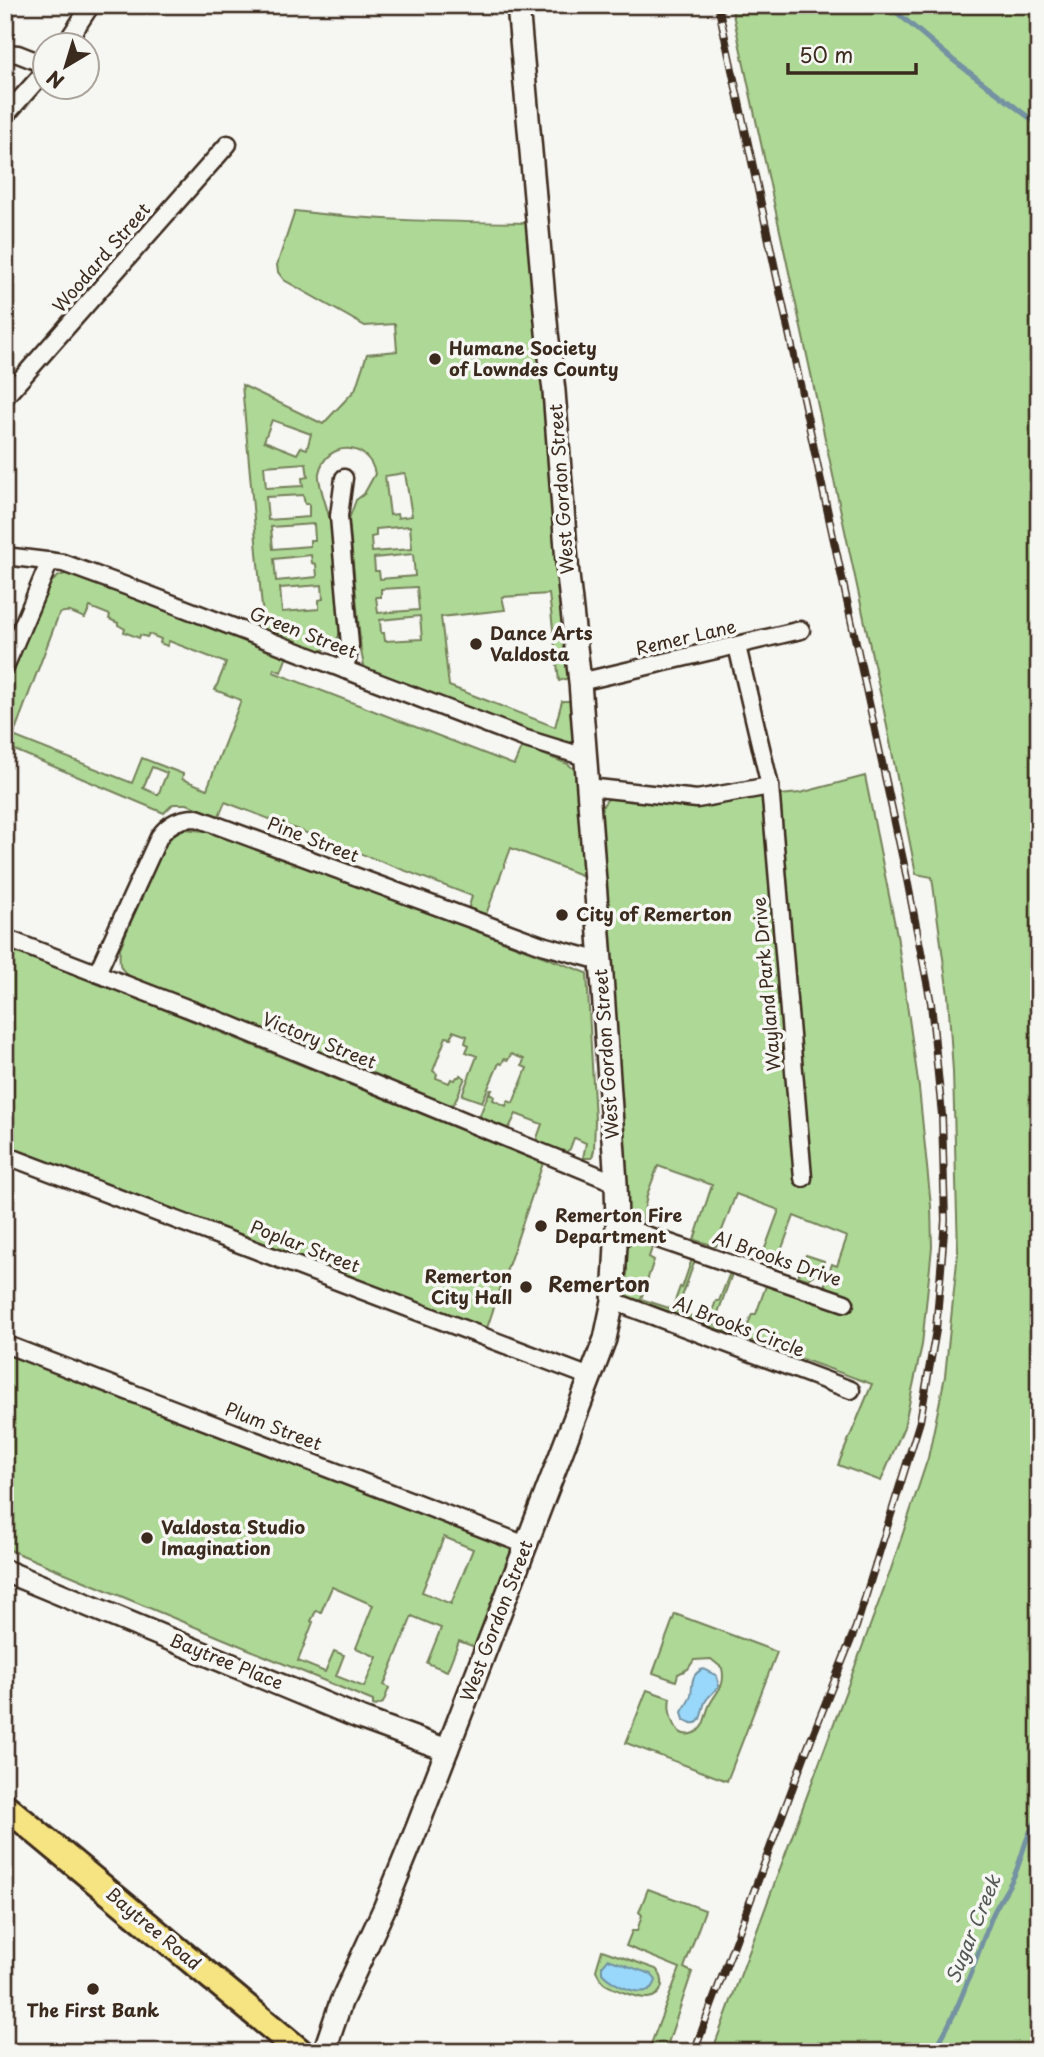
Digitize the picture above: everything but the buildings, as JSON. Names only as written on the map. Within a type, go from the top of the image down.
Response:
[{"type":"main road","name":"Baytree Road","points":[[5,1806],[301,2052]]},
{"type":"street","points":[[74,32],[92,5]]},
{"type":"street","name":"West Gordon Street","points":[[324,2052],[341,2002],[384,1909],[526,1545],[605,1339],[613,1301],[616,1183],[601,961],[555,391],[547,332],[518,5]]},
{"type":"street","points":[[5,53],[18,54],[32,60]]},
{"type":"street","points":[[5,116],[32,84]]},
{"type":"street","name":"Woodard Street","points":[[5,397],[228,144]]},
{"type":"street","points":[[344,478],[339,516],[350,645],[345,670]]},
{"type":"street","name":"Green Street","points":[[5,556],[63,563],[526,739],[585,757]]},
{"type":"street","points":[[5,667],[50,561]]},
{"type":"street","name":"Remer Lane","points":[[580,682],[801,630]]},
{"type":"street","name":"Wayland Park Drive","points":[[737,646],[769,786],[803,1178]]},
{"type":"street","points":[[588,787],[697,799],[769,786]]},
{"type":"street","name":"Pine Street","points":[[97,973],[159,837],[166,827],[181,818],[197,818],[225,827],[505,932],[601,961]]},
{"type":"street","name":"Victory Street","points":[[5,938],[223,1022],[616,1183]]},
{"type":"street","name":"Poplar Street","points":[[5,1155],[590,1377]]},
{"type":"street","name":"Al Brooks Drive","points":[[617,1225],[845,1303]]},
{"type":"street","name":"Al Brooks Circle","points":[[613,1301],[851,1390]]},
{"type":"street","name":"Plum Street","points":[[5,1344],[526,1545]]},
{"type":"street","name":"Baytree Place","points":[[5,1571],[360,1718],[447,1750]]},
{"type":"green space","points":[[731,5],[1039,5],[1039,2052],[712,2052],[890,1572],[928,1458],[945,1376],[958,1252],[948,995],[932,877],[916,874],[883,706]]},
{"type":"green space","points":[[295,211],[383,219],[531,223],[572,674],[559,681],[549,594],[502,597],[505,610],[441,617],[449,686],[555,727],[562,701],[570,701],[575,706],[574,741],[566,746],[364,666],[349,519],[356,500],[364,494],[375,474],[365,455],[356,450],[338,450],[323,462],[319,473],[333,538],[340,632],[337,640],[329,648],[317,651],[264,630],[242,385],[323,424],[355,390],[367,354],[397,351],[395,324],[365,326],[284,280],[277,265]],"holes":[[[272,420],[311,434],[307,449],[301,447],[297,454],[264,441]],[[306,463],[308,477],[302,478],[303,486],[266,488],[264,466]],[[405,473],[412,516],[398,518],[397,514],[390,515],[385,476]],[[303,495],[305,504],[309,504],[309,517],[268,520],[266,497]],[[314,524],[315,540],[310,540],[310,546],[273,549],[271,527]],[[410,526],[412,549],[372,552],[371,537],[376,536],[376,529]],[[413,554],[415,576],[380,579],[379,571],[375,571],[374,558]],[[311,555],[312,563],[316,564],[317,577],[276,581],[274,559]],[[322,585],[323,599],[319,600],[319,609],[282,612],[280,588]],[[417,587],[419,610],[378,613],[376,597],[381,597],[381,589]],[[420,616],[422,639],[385,641],[384,633],[381,633],[380,620]]]},
{"type":"green space","points":[[68,573],[287,656],[281,672],[274,669],[273,672],[514,765],[522,746],[568,764],[576,771],[589,878],[511,848],[485,917],[468,910],[472,896],[225,802],[219,816],[187,804],[173,804],[164,813],[5,746],[5,686],[50,583]],"holes":[[[90,607],[110,615],[109,619],[125,629],[124,632],[139,638],[140,635],[147,637],[149,634],[161,639],[160,643],[167,646],[169,641],[226,663],[215,690],[241,700],[207,789],[182,779],[183,774],[142,758],[132,783],[13,736],[59,614],[68,612],[85,618]],[[152,767],[167,773],[158,795],[143,788]]]},
{"type":"green space","points":[[865,776],[897,935],[919,1088],[931,1206],[932,1247],[922,1345],[904,1427],[881,1481],[838,1465],[872,1384],[629,1297],[624,1292],[626,1251],[636,1239],[654,1242],[649,1257],[654,1260],[641,1299],[672,1309],[693,1256],[696,1257],[677,1311],[708,1322],[731,1270],[733,1271],[714,1324],[744,1335],[752,1314],[756,1314],[767,1283],[847,1312],[852,1299],[824,1287],[832,1264],[837,1266],[847,1237],[794,1216],[775,1267],[760,1262],[779,1210],[736,1194],[716,1246],[694,1240],[712,1185],[658,1166],[647,1195],[642,1223],[627,1212],[600,814],[605,803],[615,794],[719,801],[800,793]]},
{"type":"green space","points":[[184,829],[214,832],[587,973],[595,1120],[592,1158],[583,1158],[586,1143],[575,1138],[566,1152],[539,1142],[537,1138],[542,1124],[516,1114],[506,1129],[482,1119],[480,1115],[490,1090],[490,1094],[494,1096],[493,1100],[506,1106],[508,1101],[513,1103],[527,1068],[522,1066],[524,1059],[511,1054],[508,1060],[504,1059],[502,1064],[499,1063],[482,1102],[462,1095],[477,1056],[466,1052],[469,1045],[465,1043],[467,1036],[453,1031],[451,1038],[446,1037],[433,1071],[437,1074],[436,1078],[449,1083],[460,1075],[465,1078],[455,1102],[450,1106],[127,974],[120,965],[120,948],[162,845],[172,835]]},
{"type":"green space","points":[[5,945],[543,1163],[487,1328],[5,1145]]},
{"type":"green space","points":[[806,1255],[824,1261],[821,1271],[808,1279],[798,1276]]},
{"type":"green space","points":[[5,1352],[503,1544],[512,1554],[480,1649],[459,1641],[447,1671],[427,1663],[441,1628],[412,1616],[384,1685],[389,1688],[383,1703],[376,1706],[373,1701],[5,1548]],"holes":[[[444,1537],[473,1549],[451,1604],[422,1592]],[[332,1587],[373,1605],[356,1648],[377,1657],[364,1687],[336,1676],[344,1655],[334,1651],[325,1672],[298,1661],[313,1622],[311,1621],[316,1611],[321,1612]]]},
{"type":"green space","points":[[675,1614],[777,1652],[727,1781],[626,1743],[647,1690],[670,1698],[673,1724],[681,1733],[687,1734],[701,1728],[710,1704],[722,1684],[722,1668],[711,1659],[694,1660],[688,1669],[678,1674],[676,1681],[653,1673]]},
{"type":"green space","points":[[648,1889],[705,1910],[684,1968],[692,1972],[665,2052],[648,2052],[680,1968],[626,1946],[632,1931],[637,1931],[642,1915],[639,1912]]},
{"type":"green space","points":[[602,1950],[656,1969],[662,1982],[660,1991],[653,1997],[644,1998],[605,1984],[596,1970]]},
{"type":"water","points":[[703,1669],[716,1675],[719,1686],[708,1697],[699,1721],[691,1723],[684,1720],[682,1712],[690,1697],[694,1677]]},
{"type":"water","points":[[608,1959],[651,1974],[656,1980],[653,1987],[647,1991],[639,1991],[614,1983],[602,1973],[602,1966]]},
{"type":"waterway","points":[[888,5],[953,60],[1039,125]]},
{"type":"waterway","name":"Sugar Creek","points":[[933,2052],[959,2002],[993,1914],[1014,1876],[1027,1838],[1039,1817]]},
{"type":"railway","points":[[694,2052],[804,1757],[856,1627],[920,1421],[936,1330],[945,1220],[942,1115],[931,1003],[905,869],[718,5]]},
{"type":"place","name":"Humane Society of Lowndes County","points":[[435,359]]},
{"type":"place","name":"Dance Arts Valdosta","points":[[476,644]]},
{"type":"place","name":"City of Remerton","points":[[562,915]]},
{"type":"place","name":"Remerton Fire Department","points":[[541,1226]]},
{"type":"place","name":"Remerton City Hall","points":[[526,1287]]},
{"type":"place","name":"Valdosta Studio Imagination","points":[[147,1538]]},
{"type":"place","name":"The First Bank","points":[[93,1989]]},
{"type":"district","name":"Remerton","points":[[599,1285]]}]
